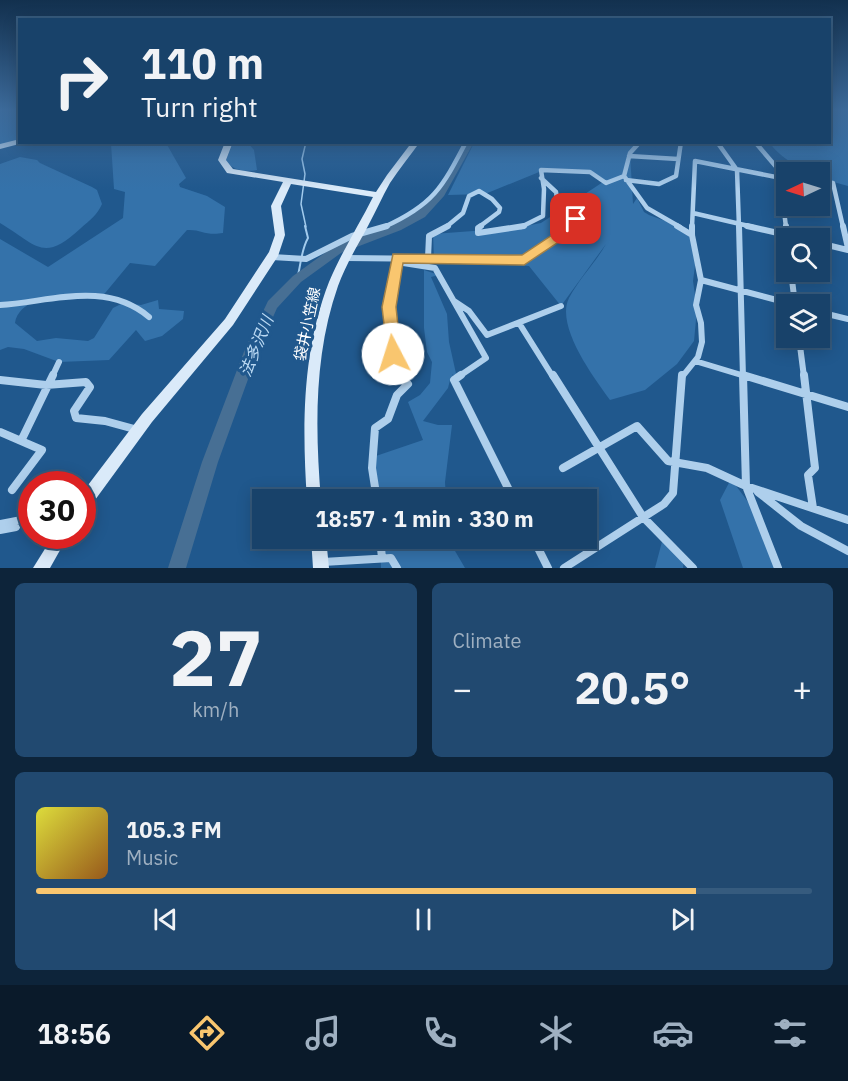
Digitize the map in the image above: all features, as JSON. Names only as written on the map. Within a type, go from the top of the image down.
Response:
[{"type":"street","points":[[0,147],[18,142]]},
{"type":"street","points":[[228,144],[222,160],[230,171],[379,195]]},
{"type":"street","name":"袋井小笠線","points":[[313,489],[310,456],[310,397],[323,321],[333,287],[353,244],[393,171],[414,144]]},
{"type":"street","points":[[272,257],[306,259],[353,244],[394,224],[425,205],[444,184],[465,144]]},
{"type":"street","points":[[638,144],[629,156],[625,178],[637,198],[651,211],[682,227],[692,235]]},
{"type":"street","points":[[428,258],[429,236],[446,227],[463,213],[464,203],[473,193],[479,191],[492,199],[500,208],[500,212],[478,228],[478,233],[519,228],[543,216],[544,189],[540,170],[573,171],[579,174],[590,172],[606,183],[625,178],[659,184],[676,176],[681,144]]},
{"type":"street","points":[[718,144],[737,170],[743,376],[750,487],[778,568]]},
{"type":"street","points":[[757,144],[776,169]]},
{"type":"street","points":[[629,156],[678,159]]},
{"type":"street","points":[[564,568],[664,504],[673,493],[682,375],[695,361],[702,342],[701,323],[696,305],[701,280],[692,235],[695,161],[776,177]]},
{"type":"street","points":[[397,260],[428,258],[524,260],[577,224],[576,219],[559,212],[560,200],[557,190],[542,178]]},
{"type":"street","points":[[96,487],[138,430],[219,336],[272,257],[280,235],[276,206],[288,181]]},
{"type":"street","points":[[830,183],[833,183],[848,249],[830,245]]},
{"type":"street","points":[[693,213],[776,234]]},
{"type":"street","points":[[353,244],[397,260],[435,268],[486,358],[454,380],[508,489]]},
{"type":"street","points":[[375,489],[372,468],[375,428],[384,425],[390,417],[398,393],[408,384],[395,377],[389,307],[397,260]]},
{"type":"street","points":[[701,280],[776,300]]},
{"type":"street","points":[[0,306],[87,294],[137,307],[148,317]]},
{"type":"street","points":[[454,301],[468,310],[487,335],[561,306]]},
{"type":"street","points":[[830,315],[848,319]]},
{"type":"street","points":[[519,323],[643,517],[693,568]]},
{"type":"street","points":[[800,348],[815,468],[808,475],[813,508]]},
{"type":"street","points":[[695,361],[848,407]]},
{"type":"street","points":[[21,441],[59,362]]},
{"type":"street","points":[[0,380],[46,385],[86,382],[90,387],[74,411],[76,418],[105,421],[138,430]]},
{"type":"street","points":[[563,468],[637,426],[668,460],[707,468],[750,487],[848,520]]},
{"type":"street","points":[[0,432],[42,450],[12,490]]},
{"type":"street","points":[[750,487],[801,526],[848,551]]},
{"type":"street","points":[[0,524],[18,522]]},
{"type":"street","points":[[0,530],[16,527],[18,522]]},
{"type":"street","points":[[41,568],[53,549]]},
{"type":"street","points":[[319,549],[321,565],[391,558],[397,568]]},
{"type":"street","points":[[381,549],[382,558]]},
{"type":"street","points":[[538,549],[548,568]]},
{"type":"shaded area","points":[[0,136],[18,136],[18,140],[0,146]]},
{"type":"shaded area","points":[[831,136],[848,136],[848,186],[830,181],[830,162],[792,162],[771,144],[831,144]]},
{"type":"shaded area","points":[[111,144],[167,144],[186,178],[179,184],[180,187],[207,196],[225,207],[223,233],[212,234],[187,230],[155,266],[130,263],[101,298],[65,296],[38,300],[27,305],[19,313],[15,323],[37,341],[56,338],[88,341],[94,338],[113,308],[123,303],[141,305],[158,300],[159,309],[184,311],[183,319],[162,336],[145,341],[136,330],[109,360],[59,362],[24,349],[8,347],[0,350],[0,239],[48,267],[123,218],[125,192],[114,189]]},
{"type":"shaded area","points":[[233,144],[249,144],[254,150],[257,170],[240,170],[226,160]]},
{"type":"shaded area","points":[[474,144],[635,144],[630,153],[633,204],[637,198],[644,212],[682,227],[692,239],[696,258],[693,281],[697,309],[694,341],[677,364],[645,390],[610,400],[578,351],[567,323],[566,310],[569,298],[606,244],[561,306],[529,266],[434,259],[433,234],[515,228],[541,223],[603,182],[590,172],[544,170],[485,194],[448,195]]},
{"type":"shaded area","points":[[20,157],[37,160],[97,190],[102,204],[98,211],[81,228],[58,245],[49,248],[32,244],[0,223],[0,164]]},
{"type":"shaded area","points":[[424,270],[439,275],[431,277],[447,314],[449,342],[457,378],[452,374],[455,379],[450,380],[448,388],[423,421],[438,425],[452,425],[445,489],[376,489],[373,457],[423,440],[408,402],[420,395],[430,383],[432,362],[427,352],[424,328]]},
{"type":"shaded area","points":[[731,479],[754,510],[778,568],[743,568],[720,500]]},
{"type":"shaded area","points":[[663,538],[684,560],[683,568],[655,568]]},
{"type":"shaded area","points":[[380,549],[454,549],[465,568],[381,568]]},
{"type":"waterway","points":[[306,144],[302,159],[305,174],[301,204],[306,227]]},
{"type":"waterway","name":"法多沢川","points":[[177,568],[210,462],[252,349],[272,305],[297,279],[337,250],[397,227],[421,214],[440,194],[469,144]]},
{"type":"waterway","points":[[297,279],[302,253],[308,238],[305,226]]},
{"type":"route","points":[[393,354],[389,307],[398,258],[524,260],[577,224],[576,219]]}]
